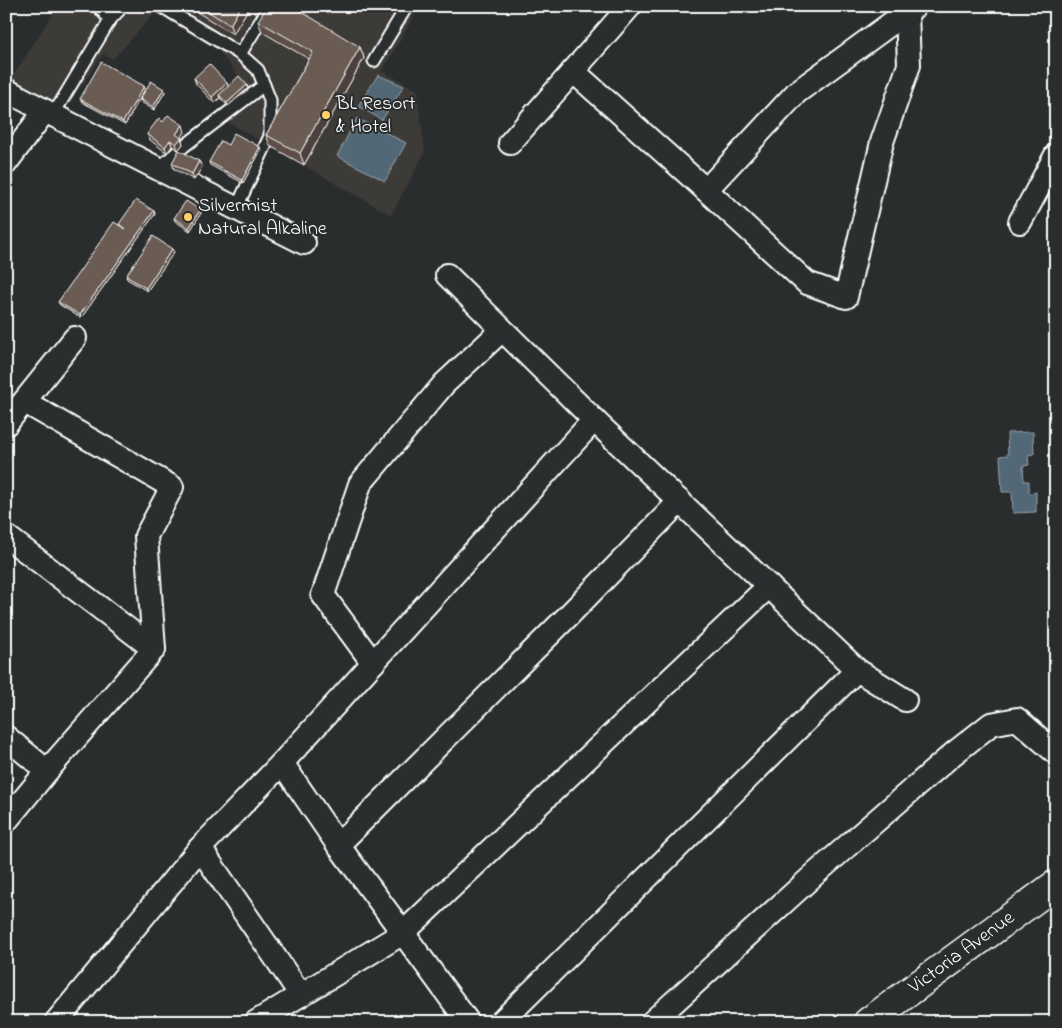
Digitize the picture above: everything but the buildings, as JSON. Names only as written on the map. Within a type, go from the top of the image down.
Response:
[{"type":"street","points":[[510,143],[630,6]]},
{"type":"street","points":[[573,71],[807,283],[846,297],[882,142],[909,65],[911,10]]},
{"type":"street","points":[[706,190],[797,92],[911,10]]},
{"type":"street","points":[[6,90],[304,243]]},
{"type":"street","points":[[6,163],[49,113]]},
{"type":"street","points":[[1020,222],[1056,155]]},
{"type":"street","points":[[447,275],[594,420],[857,670],[905,700]]},
{"type":"street","points":[[373,663],[323,594],[360,484],[444,384],[502,330]]},
{"type":"street","points":[[6,424],[75,338]]},
{"type":"street","points":[[6,821],[154,648],[146,536],[172,487],[25,402]]},
{"type":"street","points":[[56,1022],[200,848],[282,762],[594,420]]},
{"type":"street","points":[[338,845],[680,502]]},
{"type":"street","points":[[6,536],[154,648]]},
{"type":"street","points":[[256,1022],[403,932],[769,586]]},
{"type":"street","points":[[501,1022],[857,670]]},
{"type":"street","points":[[652,1022],[822,867],[952,754],[991,724],[1017,719],[1056,753]]},
{"type":"street","points":[[6,737],[47,771]]},
{"type":"street","points":[[282,762],[338,845],[468,1022]]},
{"type":"street","points":[[200,848],[301,995]]},
{"type":"street","name":"Victoria Avenue","points":[[868,1022],[1056,884]]},
{"type":"lane","points":[[98,6],[110,20]]},
{"type":"lane","points":[[49,113],[110,20],[123,6]]},
{"type":"lane","points":[[161,6],[240,54],[258,70],[270,100],[270,136],[236,208]]},
{"type":"lane","points":[[240,54],[270,6]]},
{"type":"lane","points":[[374,61],[407,6]]},
{"type":"lane","points":[[158,169],[264,85]]},
{"type":"shaded area","name":"BL Resort & Hotel","points":[[58,6],[420,6],[382,71],[417,90],[425,152],[391,215],[226,121],[254,96],[219,51],[155,13],[113,59],[103,54],[65,110],[11,79]]},
{"type":"water","points":[[378,75],[404,86],[382,120],[358,106]]},
{"type":"water","points":[[357,118],[406,143],[385,181],[337,156]]},
{"type":"water","points":[[1033,432],[1034,454],[1028,455],[1029,465],[1023,466],[1024,481],[1029,481],[1029,493],[1036,492],[1036,512],[1013,513],[1012,492],[1002,492],[1000,456],[1008,455],[1007,433]]},
{"type":"place","name":"BL Resort & Hotel","points":[[326,115]]},
{"type":"place","name":"Silvermist Natural Alkaline","points":[[188,217]]}]
